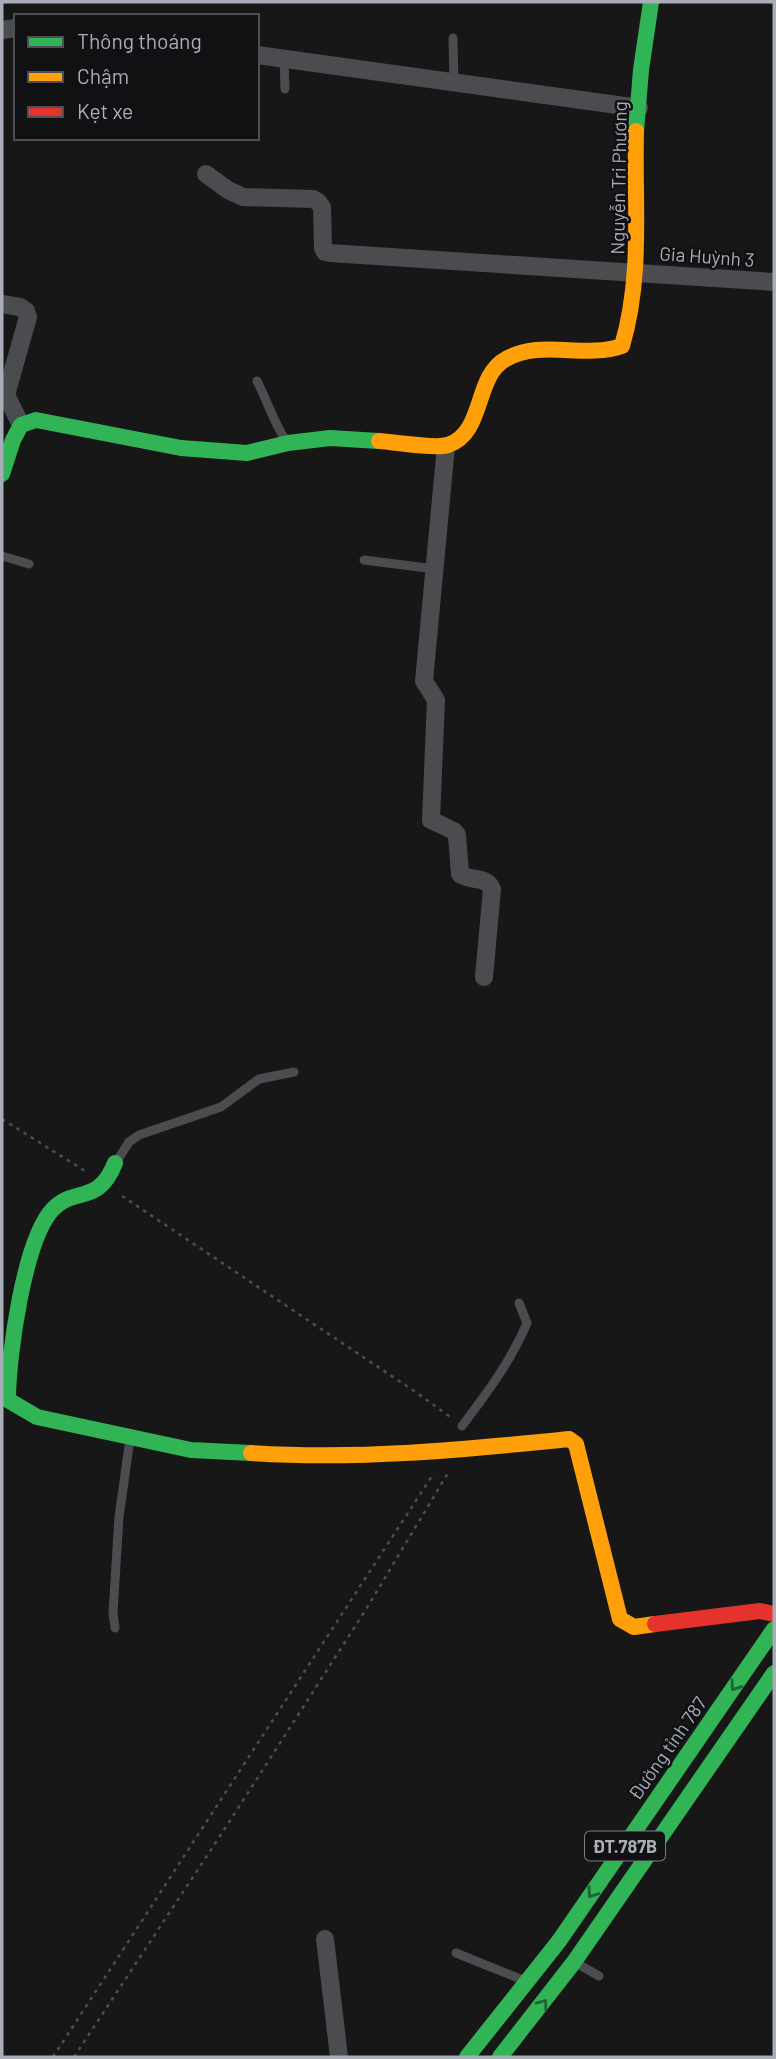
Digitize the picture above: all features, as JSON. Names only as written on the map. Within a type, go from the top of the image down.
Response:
[{"type":"street","name":"Nguyễn Tri Phương","points":[[446,446],[459,439],[469,426],[488,378],[503,360],[524,352],[549,349],[592,354],[608,353],[622,346],[627,333],[638,272],[636,137],[651,2]]},
{"type":"street","points":[[259,55],[639,108]]},
{"type":"street","name":"Gia Huỳnh 3","points":[[206,174],[243,197],[313,199],[318,202],[322,207],[323,248],[330,253],[774,282]]},
{"type":"street","points":[[2,304],[20,307],[26,311],[28,317],[6,395],[21,425]]},
{"type":"street","points":[[2,474],[21,425],[36,420],[181,448],[247,453],[288,443],[330,438],[446,446],[424,681],[436,700],[431,820],[457,835],[460,874],[483,880],[489,883],[492,889],[484,977]]},
{"type":"street","points":[[110,1174],[56,1206],[47,1215],[39,1230],[10,1309],[8,1400],[37,1417],[191,1450],[312,1457],[460,1450],[564,1438],[576,1444],[621,1619],[634,1627],[760,1611],[774,1614]]},
{"type":"street","name":"Đường tỉnh 787","points":[[467,2057],[559,1941],[774,1629]]},
{"type":"street","name":"ĐT.787B","points":[[500,2057],[574,1962],[774,1673]]},
{"type":"street","points":[[325,1939],[339,2057]]},
{"type":"lane","points":[[453,38],[453,82]]},
{"type":"lane","points":[[285,58],[285,89]]},
{"type":"lane","points":[[257,381],[270,405],[275,422],[288,443]]},
{"type":"lane","points":[[2,556],[29,564]]},
{"type":"lane","points":[[364,560],[435,569]]},
{"type":"lane","points":[[110,1174],[129,1142],[139,1135],[221,1107],[259,1079],[294,1072]]},
{"type":"lane","points":[[462,1426],[499,1377],[520,1339],[527,1323],[519,1303]]},
{"type":"lane","points":[[116,1628],[113,1614],[119,1517],[130,1437]]},
{"type":"lane","points":[[694,1808],[701,1790],[699,1782]]},
{"type":"lane","points":[[456,1953],[528,1982]]},
{"type":"lane","points":[[574,1962],[599,1976]]},
{"type":"path","points":[[2,1119],[110,1174],[462,1426]]},
{"type":"path","points":[[74,2057],[232,1819],[365,1611],[460,1450]]},
{"type":"path","points":[[53,2057],[434,1472]]},
{"type":"traffic: fast","points":[[636,131],[651,2]]},
{"type":"traffic: fast","points":[[2,474],[21,425],[36,420],[181,448],[247,453],[288,443],[330,438],[379,441]]},
{"type":"traffic: fast","points":[[115,1163],[101,1185],[86,1194],[61,1202],[43,1224],[26,1271],[20,1300],[11,1356],[8,1400],[37,1417],[191,1450],[251,1453]]},
{"type":"traffic: fast","points":[[467,2057],[559,1941],[774,1629]]},
{"type":"traffic: fast","points":[[500,2057],[574,1962],[774,1673]]},
{"type":"traffic: slow","points":[[379,441],[442,446],[460,439],[468,429],[496,367],[519,353],[534,350],[593,351],[622,346],[629,319],[635,266],[636,131]]},
{"type":"traffic: slow","points":[[251,1453],[370,1455],[569,1439],[576,1444],[620,1619],[634,1627],[655,1624]]},
{"type":"traffic: jam","points":[[655,1624],[760,1611],[774,1614]]}]
